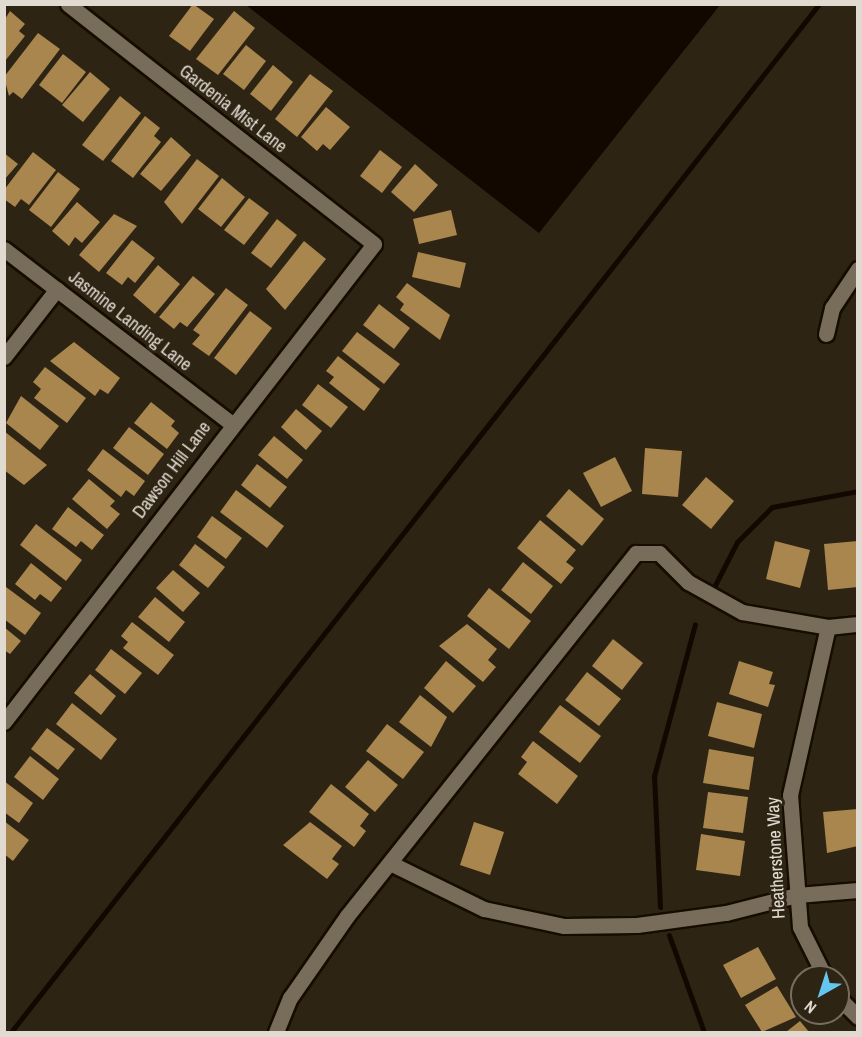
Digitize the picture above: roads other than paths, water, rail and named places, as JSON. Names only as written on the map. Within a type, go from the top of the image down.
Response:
[{"type":"street","name":"Gardenia Mist Lane","points":[[68,4],[374,244]]},
{"type":"street","name":"Dawson Hill Lane","points":[[4,722],[232,424],[374,244]]},
{"type":"street","name":"Jasmine Landing Lane","points":[[4,249],[232,424]]},
{"type":"street","points":[[825,334],[832,308],[858,269]]},
{"type":"street","points":[[4,357],[57,289]]},
{"type":"street","points":[[276,1032],[290,998],[390,863],[636,554],[648,550],[658,553],[688,582],[742,612],[828,627],[858,624]]},
{"type":"street","name":"Heatherstone Way","points":[[819,965],[800,927],[790,795],[828,627]]},
{"type":"street","points":[[390,863],[484,909],[564,926],[692,917],[797,895],[858,890]]},
{"type":"waterway","points":[[11,1032],[819,4]]},
{"type":"waterway","points":[[713,589],[737,542],[772,507],[858,491]]},
{"type":"waterway","points":[[660,907],[654,776],[695,624]]},
{"type":"waterway","points":[[669,935],[704,1032]]}]
